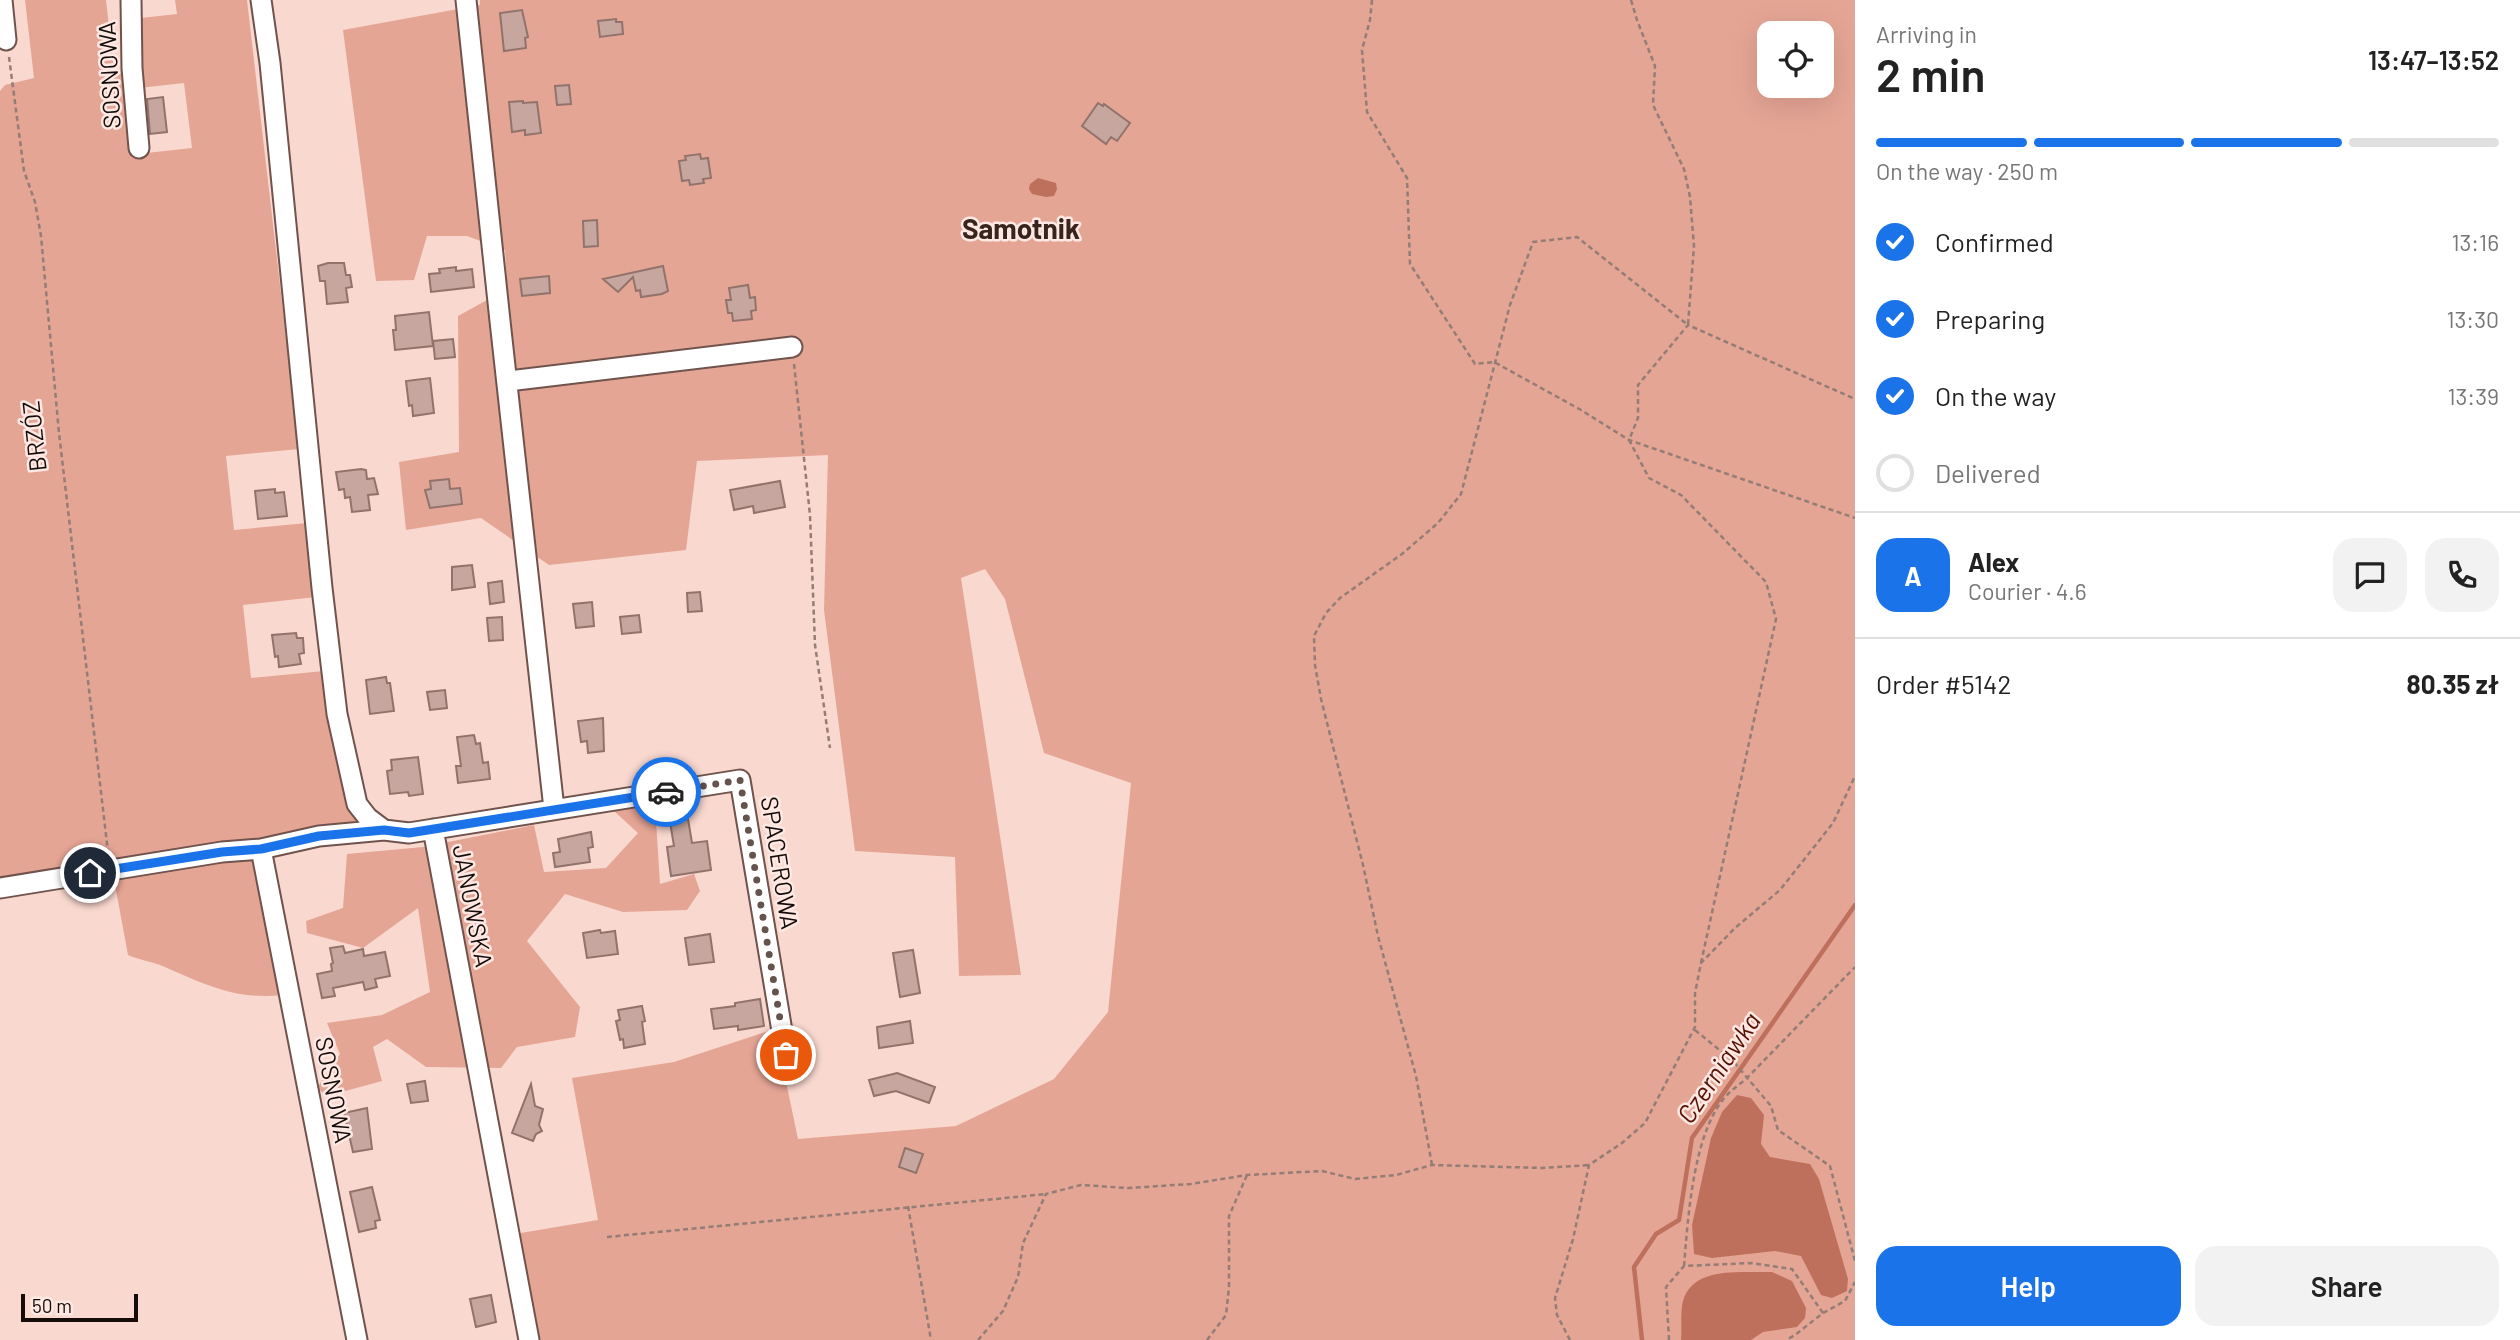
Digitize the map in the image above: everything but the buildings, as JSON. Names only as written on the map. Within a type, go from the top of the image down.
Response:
[{"type":"street","points":[[2,0],[6,40]]},
{"type":"street","name":"SOSNOWA","points":[[131,0],[132,68],[139,148]]},
{"type":"street","points":[[261,0],[270,63],[337,715],[358,804],[368,818],[384,830]]},
{"type":"street","points":[[466,0],[496,300],[508,381],[554,809]]},
{"type":"street","points":[[508,381],[792,346]]},
{"type":"street","name":"SPACEROWA","points":[[433,829],[740,780],[786,1055]]},
{"type":"street","name":"JANOWSKA","points":[[0,888],[69,878],[110,868],[261,849],[319,836],[384,830],[409,833],[433,829],[529,1340]]},
{"type":"street","name":"SOSNOWA","points":[[261,849],[357,1340]]},
{"type":"path","points":[[1372,0],[1363,50],[1367,112],[1407,178],[1410,264],[1475,364],[1494,362],[1629,440],[1855,518]]},
{"type":"path","points":[[1629,440],[1638,418],[1638,385],[1688,325],[1694,246],[1690,197],[1684,169],[1653,105],[1655,66],[1632,0]]},
{"type":"path","name":"BRZÓZ","points":[[6,40],[24,171],[35,202],[41,236],[59,433],[110,868]]},
{"type":"path","points":[[1432,1165],[1416,1076],[1378,936],[1363,864],[1321,699],[1315,665],[1314,636],[1326,613],[1340,598],[1370,578],[1438,523],[1461,494],[1510,305],[1533,242],[1577,237],[1688,325],[1855,399]]},
{"type":"path","points":[[792,346],[810,515],[815,645],[830,748]]},
{"type":"path","points":[[607,1237],[1046,1194],[1081,1185],[1128,1188],[1191,1184],[1247,1175],[1322,1171],[1355,1179],[1396,1175],[1432,1165],[1543,1168],[1589,1165],[1622,1143],[1645,1122],[1694,1029],[1695,993],[1701,963],[1776,619],[1766,582],[1681,495],[1649,478],[1629,440]]},
{"type":"path","points":[[1701,963],[1735,928],[1780,890],[1833,823],[1855,776]]},
{"type":"path","points":[[1669,1340],[1666,1287],[1684,1266],[1689,1202],[1704,1140],[1716,1111],[1727,1094],[1746,1079],[1855,967]]},
{"type":"path","points":[[1694,1029],[1733,1061],[1771,1106],[1778,1130],[1829,1166],[1855,1261]]},
{"type":"path","points":[[1570,1340],[1557,1315],[1555,1298],[1573,1239],[1589,1165]]},
{"type":"path","points":[[1207,1340],[1226,1315],[1229,1287],[1229,1216],[1247,1175]]},
{"type":"path","points":[[978,1340],[1003,1311],[1018,1277],[1023,1243],[1046,1194]]},
{"type":"path","points":[[908,1206],[931,1340]]},
{"type":"path","points":[[1684,1266],[1751,1263],[1793,1269],[1822,1313]]},
{"type":"path","points":[[1786,1340],[1822,1313],[1845,1301],[1855,1282]]},
{"type":"shaded area","points":[[25,0],[106,0],[114,71],[127,69],[123,20],[177,14],[175,0],[247,0],[299,449],[226,456],[234,530],[307,523],[316,597],[243,605],[251,678],[324,671],[332,744],[367,822],[0,884],[0,91],[5,85],[34,78]],"holes":[[[184,83],[192,148],[137,154],[130,89]]]},
{"type":"shaded area","points":[[480,0],[1855,0],[1855,1340],[529,1340],[509,1235],[598,1220],[572,1078],[674,1062],[775,1029],[798,1139],[956,1126],[1054,1079],[1108,1012],[1131,783],[1044,753],[1005,599],[985,569],[961,578],[1021,975],[959,976],[955,857],[855,851],[824,610],[828,455],[697,461],[686,550],[549,565],[481,518],[406,530],[399,462],[459,452],[458,316],[507,289],[505,250],[467,236],[427,236],[414,280],[376,281],[343,30],[480,5]]},
{"type":"shaded area","points":[[1038,178],[1056,183],[1054,196],[1032,194],[1030,184]]},
{"type":"shaded area","points":[[655,805],[660,884],[694,874],[700,891],[687,910],[623,912],[565,894],[527,941],[580,1007],[575,1037],[517,1047],[501,1068],[426,1067],[387,1039],[373,1047],[382,1081],[327,1096],[317,1088],[340,1054],[327,1023],[382,1015],[430,992],[418,908],[363,948],[307,933],[306,921],[343,908],[347,854],[423,847],[534,825],[544,872],[606,868],[638,833],[614,811]]},
{"type":"shaded area","points":[[236,856],[256,860],[283,995],[234,993],[128,955],[113,874]]},
{"type":"shaded area","points":[[1737,1095],[1751,1098],[1764,1115],[1761,1144],[1770,1157],[1810,1164],[1819,1179],[1848,1279],[1847,1291],[1832,1298],[1821,1295],[1801,1256],[1775,1251],[1712,1258],[1694,1254],[1692,1225],[1711,1138],[1722,1112]]},
{"type":"shaded area","points":[[1772,1272],[1792,1281],[1806,1308],[1805,1318],[1797,1327],[1763,1332],[1751,1340],[1681,1340],[1683,1301],[1697,1281],[1720,1273]]},
{"type":"waterway","name":"Czerniawka","points":[[1642,1340],[1634,1267],[1656,1234],[1679,1220],[1692,1138],[1855,905]]},
{"type":"way so far","points":[[666,792],[740,780],[786,1055]]},
{"type":"district","name":"Samotnik","points":[[1021,229]]},
{"type":"route","points":[[90,873],[222,852],[261,849],[319,836],[384,830],[409,833],[666,792]]}]
